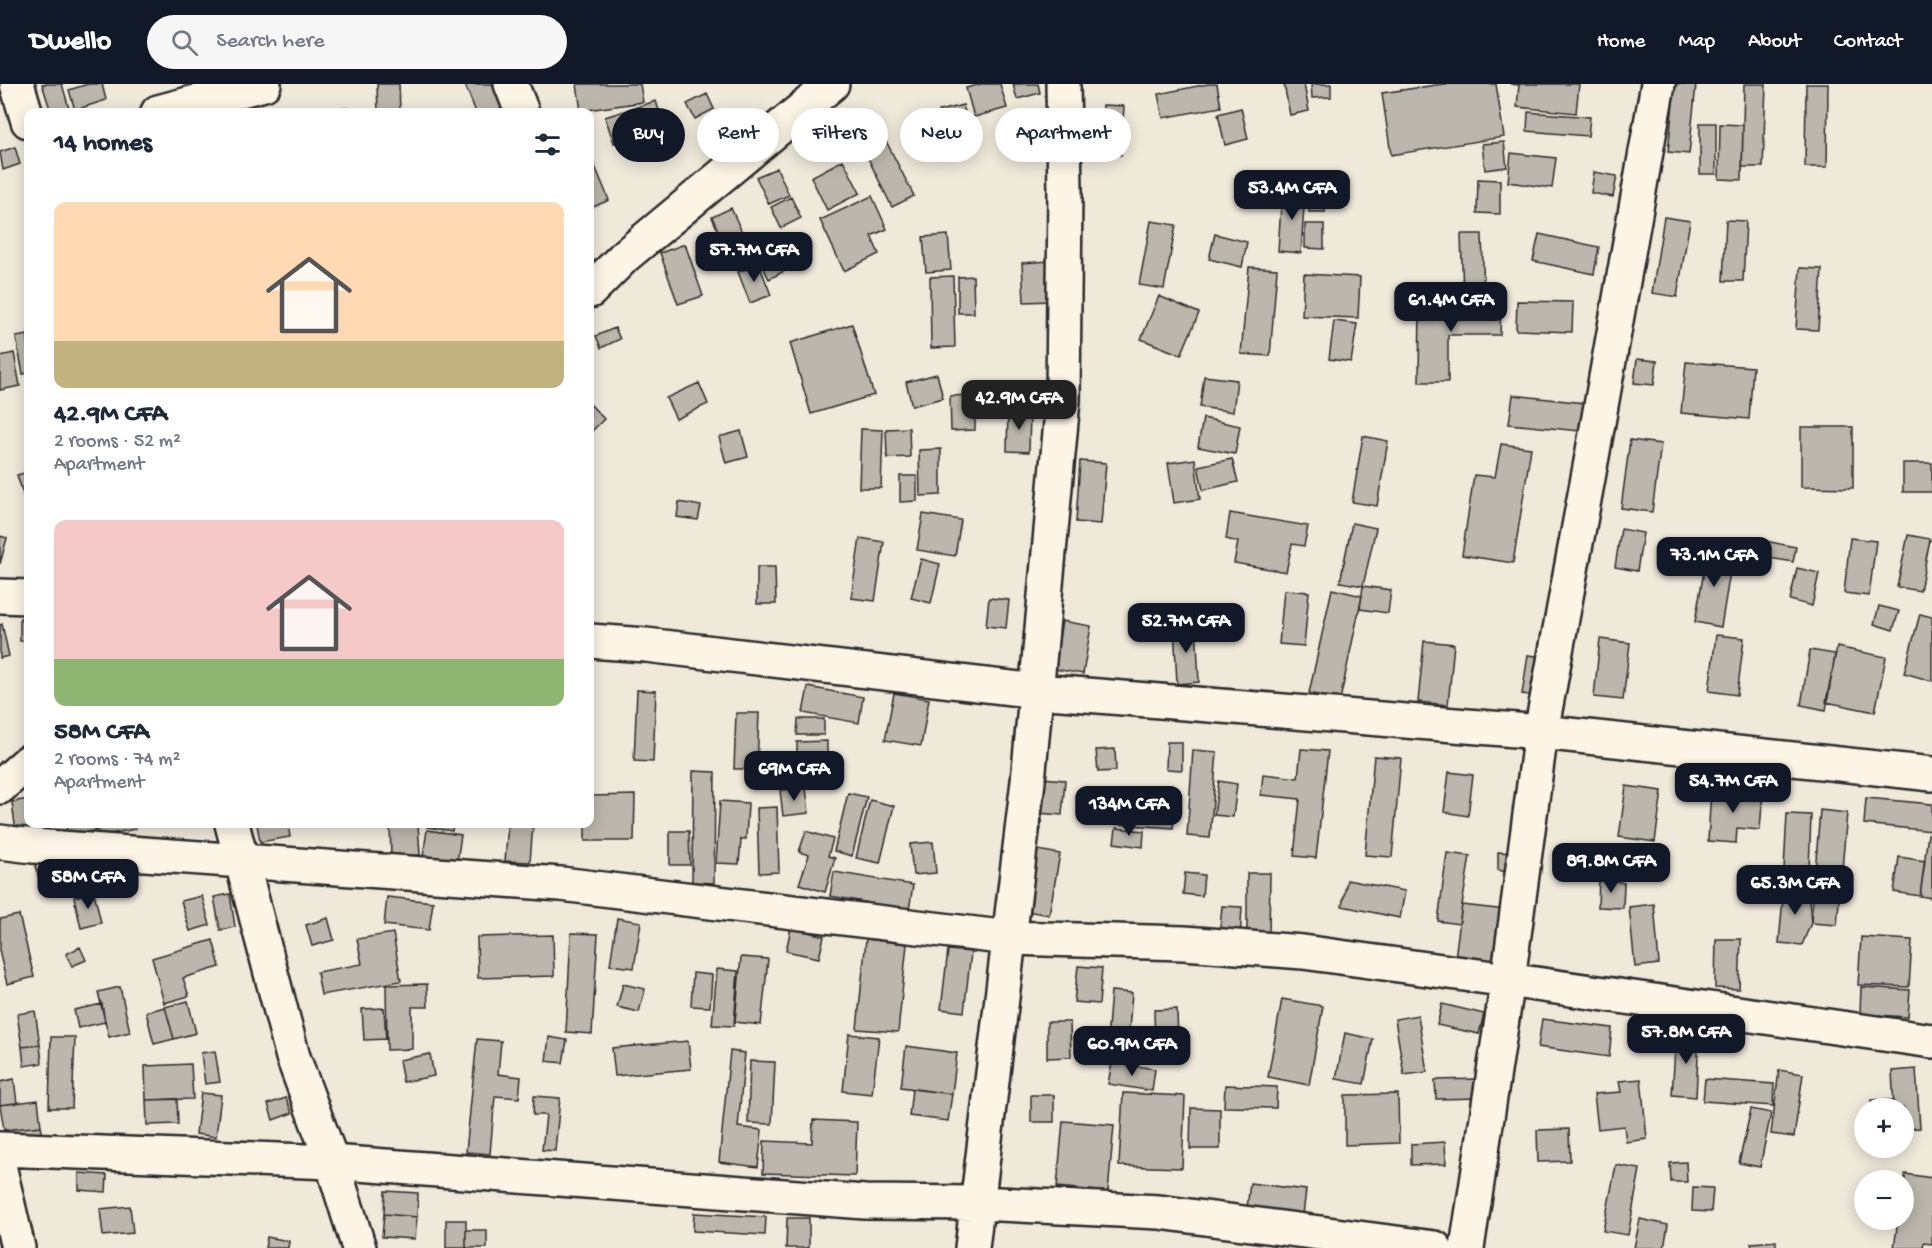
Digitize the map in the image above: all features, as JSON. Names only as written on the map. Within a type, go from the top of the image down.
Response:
[{"type":"street","points":[[17,84],[24,108]]},
{"type":"street","points":[[173,108],[264,84]]},
{"type":"street","points":[[511,84],[520,108]]},
{"type":"street","points":[[594,287],[625,256],[832,84]]},
{"type":"street","points":[[972,1248],[1037,691],[1064,400],[1063,84]]},
{"type":"street","points":[[1467,1248],[1508,980],[1541,732],[1596,439],[1658,84]]},
{"type":"street","points":[[0,596],[24,597]]},
{"type":"street","points":[[594,641],[646,645],[1037,691],[1541,732],[1932,774]]},
{"type":"street","points":[[0,787],[24,766]]},
{"type":"street","points":[[233,828],[293,1057],[332,1161],[359,1248]]},
{"type":"street","points":[[0,842],[242,862],[561,884],[1009,938],[1184,943],[1303,952],[1932,1041]]},
{"type":"street","points":[[0,1149],[332,1161],[865,1202],[978,1203],[1158,1212],[1435,1248]]},
{"type":"street","points":[[0,1170],[18,1248]]},
{"type":"building","points":[[42,84],[62,84],[69,108],[50,108]]},
{"type":"building","points":[[88,84],[102,84],[106,100],[74,108],[69,90]]},
{"type":"building","points":[[377,84],[399,84],[400,108],[378,108]]},
{"type":"building","points":[[494,84],[503,108],[474,108],[465,85]]},
{"type":"building","points":[[577,84],[640,84],[643,102],[594,109],[581,108]]},
{"type":"building","points":[[981,84],[1000,84],[1007,108],[995,108],[995,111],[983,115],[983,108],[972,108],[966,88]]},
{"type":"building","points":[[1013,84],[1038,84],[1040,93],[1017,99]]},
{"type":"building","points":[[1217,84],[1221,107],[1163,118],[1158,94]]},
{"type":"building","points":[[1284,84],[1304,84],[1309,111],[1290,115]]},
{"type":"building","points":[[1311,84],[1331,84],[1331,97],[1312,98]]},
{"type":"building","points":[[1443,84],[1496,84],[1504,137],[1391,155],[1382,93]]},
{"type":"building","points":[[1510,84],[1579,84],[1576,113],[1517,107],[1519,85]]},
{"type":"building","points":[[1675,84],[1696,84],[1689,154],[1668,152]]},
{"type":"building","points":[[1744,84],[1766,84],[1763,167],[1742,167]]},
{"type":"building","points":[[1806,84],[1828,84],[1827,167],[1805,167]]},
{"type":"building","points":[[707,94],[714,108],[697,108],[695,119],[687,104]]},
{"type":"building","points":[[656,101],[658,108],[634,108]]},
{"type":"building","points":[[1103,105],[1124,106],[1124,108],[1103,108]]},
{"type":"building","points":[[1241,108],[1248,139],[1225,145],[1218,114]]},
{"type":"building","points":[[1528,112],[1590,117],[1588,136],[1527,131]]},
{"type":"building","points":[[612,115],[612,137],[605,117]]},
{"type":"building","points":[[1700,123],[1716,123],[1716,174],[1700,174]]},
{"type":"building","points":[[1720,124],[1743,125],[1742,180],[1719,179]]},
{"type":"building","points":[[1504,142],[1507,167],[1485,170],[1482,144]]},
{"type":"building","points":[[888,145],[914,196],[892,207],[870,162],[888,162]]},
{"type":"building","points":[[15,147],[20,164],[3,170],[0,152]]},
{"type":"building","points":[[1511,153],[1556,158],[1552,188],[1508,182]]},
{"type":"building","points":[[839,162],[844,162],[860,193],[827,210],[811,177]]},
{"type":"building","points":[[594,164],[609,200],[594,207]]},
{"type":"building","points":[[777,168],[789,195],[769,204],[756,177]]},
{"type":"building","points":[[1594,172],[1617,176],[1613,197],[1591,193]]},
{"type":"building","points":[[1478,179],[1500,180],[1500,214],[1477,213]]},
{"type":"building","points":[[1309,182],[1325,182],[1325,212],[1309,212]]},
{"type":"building","points":[[1282,190],[1305,191],[1301,253],[1278,251]]},
{"type":"building","points":[[872,196],[887,229],[871,236],[879,254],[844,271],[820,220]]},
{"type":"building","points":[[791,197],[801,218],[781,228],[771,207]]},
{"type":"building","points":[[731,208],[755,261],[735,269],[712,217]]},
{"type":"building","points":[[1664,217],[1690,221],[1677,297],[1652,293]]},
{"type":"building","points":[[1726,220],[1746,221],[1743,281],[1723,281]]},
{"type":"building","points":[[1151,221],[1176,225],[1164,289],[1139,285]]},
{"type":"building","points":[[1305,224],[1324,224],[1324,249],[1305,248]]},
{"type":"building","points":[[1215,234],[1247,242],[1242,267],[1209,259]]},
{"type":"building","points":[[1461,234],[1482,234],[1484,295],[1463,296]]},
{"type":"building","points":[[1539,234],[1599,247],[1594,274],[1533,261]]},
{"type":"building","points":[[948,235],[951,270],[926,272],[923,237]]},
{"type":"building","points":[[685,244],[703,296],[678,304],[660,253]]},
{"type":"building","points":[[788,244],[798,264],[769,279],[759,258]]},
{"type":"building","points":[[1050,261],[1052,301],[1024,302],[1022,263]]},
{"type":"building","points":[[759,264],[771,295],[750,303],[738,272]]},
{"type":"building","points":[[1249,267],[1277,269],[1270,356],[1241,354]]},
{"type":"building","points":[[1800,268],[1822,269],[1818,330],[1796,329]]},
{"type":"building","points":[[1304,274],[1360,277],[1358,318],[1302,316]]},
{"type":"building","points":[[953,276],[955,347],[931,348],[930,277]]},
{"type":"building","points":[[973,276],[974,313],[958,313],[958,277]]},
{"type":"building","points":[[1159,296],[1199,313],[1181,355],[1141,339]]},
{"type":"building","points":[[1517,301],[1573,302],[1572,332],[1516,330]]},
{"type":"building","points":[[1420,304],[1501,304],[1500,335],[1448,335],[1448,382],[1419,382]]},
{"type":"building","points":[[1334,321],[1357,324],[1351,362],[1329,359]]},
{"type":"building","points":[[852,324],[874,395],[811,414],[790,343]]},
{"type":"building","points":[[615,328],[620,339],[601,348],[596,336]]},
{"type":"building","points":[[24,336],[24,374],[23,374],[16,337]]},
{"type":"building","points":[[14,353],[20,386],[0,390],[0,356]]},
{"type":"building","points":[[1637,359],[1657,361],[1654,385],[1634,383]]},
{"type":"building","points":[[1686,362],[1753,367],[1749,419],[1681,413]]},
{"type":"building","points":[[937,374],[943,398],[912,406],[906,382]]},
{"type":"building","points":[[1204,376],[1237,380],[1233,412],[1200,407]]},
{"type":"building","points":[[699,383],[708,404],[676,419],[666,398]]},
{"type":"building","points":[[975,395],[975,430],[951,431],[950,396]]},
{"type":"building","points":[[1513,395],[1584,403],[1580,431],[1509,424]]},
{"type":"building","points":[[594,408],[604,419],[594,429]]},
{"type":"building","points":[[1008,411],[1030,411],[1029,452],[1007,451]]},
{"type":"building","points":[[1203,418],[1240,426],[1235,454],[1198,447]]},
{"type":"building","points":[[1801,427],[1853,427],[1853,488],[1801,487]]},
{"type":"building","points":[[909,428],[910,457],[887,458],[886,429]]},
{"type":"building","points":[[861,429],[883,430],[881,488],[859,488]]},
{"type":"building","points":[[741,431],[748,457],[726,463],[719,437]]},
{"type":"building","points":[[1363,436],[1388,441],[1377,506],[1352,502]]},
{"type":"building","points":[[1630,440],[1661,444],[1652,512],[1621,508]]},
{"type":"building","points":[[1501,444],[1531,448],[1513,563],[1462,555],[1474,475],[1495,477]]},
{"type":"building","points":[[941,449],[941,495],[920,496],[919,450]]},
{"type":"building","points":[[1195,459],[1200,499],[1174,503],[1168,463]]},
{"type":"building","points":[[1232,459],[1238,482],[1203,490],[1198,466]]},
{"type":"building","points":[[1080,461],[1106,463],[1101,524],[1076,522]]},
{"type":"building","points":[[1903,463],[1932,463],[1932,492],[1903,492]]},
{"type":"building","points":[[24,473],[24,498],[17,475]]},
{"type":"building","points":[[900,476],[917,476],[917,501],[900,502]]},
{"type":"building","points":[[679,502],[701,506],[698,520],[677,517]]},
{"type":"building","points":[[1230,513],[1308,526],[1304,546],[1292,544],[1286,572],[1234,563],[1238,542],[1226,539]]},
{"type":"building","points":[[923,514],[961,520],[955,556],[917,550]]},
{"type":"building","points":[[1352,523],[1376,528],[1363,586],[1340,582]]},
{"type":"building","points":[[1621,529],[1643,533],[1637,571],[1615,567]]},
{"type":"building","points":[[1908,535],[1930,539],[1920,591],[1897,587]]},
{"type":"building","points":[[0,536],[7,538],[0,564]]},
{"type":"building","points":[[860,538],[884,542],[875,601],[851,598]]},
{"type":"building","points":[[1850,538],[1876,541],[1869,596],[1844,593]]},
{"type":"building","points":[[1765,541],[1796,547],[1793,562],[1763,557]]},
{"type":"building","points":[[1708,548],[1733,553],[1721,627],[1695,622]]},
{"type":"building","points":[[921,559],[940,564],[931,603],[911,598]]},
{"type":"building","points":[[757,567],[775,567],[776,604],[757,604]]},
{"type":"building","points":[[1797,568],[1819,573],[1812,606],[1790,600]]},
{"type":"building","points":[[1363,586],[1391,590],[1388,613],[1360,609]]},
{"type":"building","points":[[1332,589],[1362,596],[1340,700],[1309,693]]},
{"type":"building","points":[[1284,590],[1309,592],[1304,646],[1279,644]]},
{"type":"building","points":[[989,598],[1009,600],[1006,628],[986,626]]},
{"type":"building","points":[[1879,606],[1899,611],[1893,630],[1874,624]]},
{"type":"building","points":[[1920,614],[1932,617],[1932,681],[1904,673]]},
{"type":"building","points":[[20,618],[24,618],[24,641],[20,641]]},
{"type":"building","points":[[1062,621],[1091,626],[1083,674],[1054,669]]},
{"type":"building","points":[[2,624],[9,656],[0,658],[0,625]]},
{"type":"building","points":[[1196,624],[1199,682],[1177,684],[1174,625]]},
{"type":"building","points":[[1716,635],[1744,638],[1737,695],[1709,691]]},
{"type":"building","points":[[1600,639],[1630,643],[1623,700],[1594,697]]},
{"type":"building","points":[[1424,641],[1454,644],[1448,705],[1418,702]]},
{"type":"building","points":[[1837,647],[1886,657],[1875,712],[1826,702]]},
{"type":"building","points":[[1810,650],[1835,654],[1826,710],[1801,705]]},
{"type":"building","points":[[1528,655],[1552,658],[1546,697],[1522,694]]},
{"type":"building","points":[[808,687],[863,697],[859,723],[803,713]]},
{"type":"building","points":[[637,690],[656,691],[653,762],[634,761]]},
{"type":"building","points":[[894,693],[929,699],[921,746],[885,740]]},
{"type":"building","points":[[736,713],[759,713],[757,769],[734,769]]},
{"type":"building","points":[[798,719],[824,719],[824,735],[797,735]]},
{"type":"building","points":[[827,741],[827,758],[797,759],[797,742]]},
{"type":"building","points":[[1167,742],[1182,742],[1182,770],[1166,769]]},
{"type":"building","points":[[1115,749],[1116,771],[1098,772],[1096,750]]},
{"type":"building","points":[[1301,749],[1328,751],[1316,858],[1294,856],[1300,799],[1261,795],[1263,774],[1298,778]]},
{"type":"building","points":[[1193,750],[1217,752],[1210,838],[1187,836]]},
{"type":"building","points":[[1374,756],[1401,758],[1392,857],[1365,855]]},
{"type":"building","points":[[693,771],[715,772],[714,883],[692,882]]},
{"type":"building","points":[[1449,772],[1473,775],[1468,816],[1444,812]]},
{"type":"building","points":[[1041,778],[1065,780],[1062,815],[1038,813]]},
{"type":"building","points":[[1219,781],[1237,784],[1233,817],[1214,815]]},
{"type":"building","points":[[1626,786],[1662,791],[1655,842],[1619,837]]},
{"type":"building","points":[[806,788],[809,813],[783,816],[780,790]]},
{"type":"building","points":[[1711,789],[1763,792],[1760,830],[1737,828],[1736,843],[1708,841]]},
{"type":"building","points":[[848,793],[867,797],[852,856],[834,851]]},
{"type":"building","points":[[635,795],[634,841],[585,841],[585,828],[594,828],[594,796]]},
{"type":"building","points":[[1866,798],[1932,804],[1932,831],[1864,824]]},
{"type":"building","points":[[1114,799],[1176,803],[1173,828],[1113,824]]},
{"type":"building","points":[[24,800],[24,828],[32,828],[32,830],[16,832],[12,802]]},
{"type":"building","points":[[870,800],[894,806],[880,863],[856,858]]},
{"type":"building","points":[[720,801],[748,803],[746,839],[741,839],[739,864],[716,863]]},
{"type":"building","points":[[777,807],[779,872],[759,873],[757,808]]},
{"type":"building","points":[[1820,810],[1847,813],[1837,925],[1811,923]]},
{"type":"building","points":[[1787,814],[1811,815],[1809,870],[1784,869]]},
{"type":"building","points":[[66,828],[136,829],[99,836],[98,830],[67,836]]},
{"type":"building","points":[[258,828],[289,828],[290,837],[260,842]]},
{"type":"building","points":[[390,828],[418,828],[420,855],[391,856]]},
{"type":"building","points":[[433,828],[452,828],[452,831]]},
{"type":"building","points":[[508,828],[533,828],[530,862],[505,861]]},
{"type":"building","points":[[1116,828],[1144,831],[1143,847],[1114,843]]},
{"type":"building","points":[[427,830],[461,835],[457,862],[423,857]]},
{"type":"building","points":[[670,831],[689,831],[690,865],[670,865]]},
{"type":"building","points":[[806,831],[833,839],[828,856],[835,858],[825,892],[799,884],[809,855],[799,852]]},
{"type":"building","points":[[1928,834],[1932,834],[1932,898],[1920,896]]},
{"type":"building","points":[[933,842],[936,873],[913,875],[910,844]]},
{"type":"building","points":[[1038,850],[1060,854],[1049,915],[1026,911]]},
{"type":"building","points":[[1498,852],[1515,853],[1514,874],[1498,870]]},
{"type":"building","points":[[1447,853],[1470,856],[1459,924],[1438,921]]},
{"type":"building","points":[[1899,857],[1925,861],[1920,896],[1894,892]]},
{"type":"building","points":[[50,861],[57,887],[43,891],[35,866]]},
{"type":"building","points":[[834,872],[913,885],[909,910],[830,896]]},
{"type":"building","points":[[1185,873],[1204,875],[1202,896],[1183,894]]},
{"type":"building","points":[[1247,873],[1270,873],[1269,935],[1247,935]]},
{"type":"building","points":[[1599,877],[1624,883],[1623,908],[1598,907]]},
{"type":"building","points":[[1347,880],[1405,891],[1400,918],[1342,906]]},
{"type":"building","points":[[1784,886],[1808,888],[1811,923],[1802,945],[1779,943]]},
{"type":"building","points":[[94,892],[101,923],[81,928],[74,897]]},
{"type":"building","points":[[230,894],[235,927],[220,930],[214,897]]},
{"type":"building","points":[[202,896],[210,925],[190,931],[181,901]]},
{"type":"building","points":[[387,897],[433,902],[429,930],[384,925]]},
{"type":"building","points":[[1654,904],[1659,964],[1635,967],[1629,907]]},
{"type":"building","points":[[1462,905],[1506,910],[1498,964],[1455,958]]},
{"type":"building","points":[[1222,906],[1242,907],[1240,939],[1219,938]]},
{"type":"building","points":[[19,915],[34,977],[7,984],[0,955],[0,919]]},
{"type":"building","points":[[328,918],[334,940],[312,946],[306,925]]},
{"type":"building","points":[[617,918],[641,922],[634,968],[610,965]]},
{"type":"building","points":[[791,928],[824,936],[819,958],[786,951]]},
{"type":"building","points":[[393,933],[401,981],[321,995],[317,972],[362,964],[357,939]]},
{"type":"building","points":[[571,933],[598,934],[592,1034],[566,1032]]},
{"type":"building","points":[[553,935],[554,976],[478,978],[477,937]]},
{"type":"building","points":[[1861,937],[1912,940],[1909,987],[1858,985]]},
{"type":"building","points":[[866,939],[907,944],[898,1032],[857,1029]]},
{"type":"building","points":[[1716,939],[1741,939],[1739,989],[1715,988]]},
{"type":"building","points":[[213,940],[220,967],[183,978],[189,996],[164,1003],[152,958]]},
{"type":"building","points":[[80,947],[86,960],[72,966],[66,954]]},
{"type":"building","points":[[948,950],[971,952],[964,1012],[941,1009]]},
{"type":"building","points":[[741,957],[768,959],[761,1025],[735,1022]]},
{"type":"building","points":[[1078,966],[1102,968],[1099,1004],[1074,1002]]},
{"type":"building","points":[[717,969],[738,971],[734,1026],[712,1025]]},
{"type":"building","points":[[693,973],[712,975],[710,1007],[691,1006]]},
{"type":"building","points":[[427,984],[428,1007],[412,1007],[412,1049],[387,1050],[386,985]]},
{"type":"building","points":[[623,984],[645,989],[639,1012],[617,1007]]},
{"type":"building","points":[[120,987],[130,1032],[109,1037],[98,992]]},
{"type":"building","points":[[1861,987],[1910,990],[1908,1017],[1860,1014]]},
{"type":"building","points":[[1111,991],[1132,993],[1128,1042],[1107,1041]]},
{"type":"building","points":[[1282,999],[1323,1006],[1309,1085],[1268,1077]]},
{"type":"building","points":[[188,1001],[196,1033],[174,1039],[165,1007]]},
{"type":"building","points":[[102,1004],[105,1022],[78,1028],[74,1010]]},
{"type":"building","points":[[1442,1004],[1484,1014],[1479,1034],[1437,1025]]},
{"type":"building","points":[[165,1007],[174,1039],[154,1044],[146,1012]]},
{"type":"building","points":[[384,1008],[386,1039],[364,1040],[362,1009]]},
{"type":"building","points":[[1177,1009],[1178,1047],[1155,1048],[1154,1010]]},
{"type":"building","points":[[35,1011],[40,1045],[22,1047],[17,1014]]},
{"type":"building","points":[[1418,1015],[1427,1072],[1404,1075],[1395,1019]]},
{"type":"building","points":[[1542,1019],[1612,1028],[1609,1057],[1538,1047]]},
{"type":"building","points":[[1047,1022],[1070,1022],[1071,1057],[1047,1058]]},
{"type":"building","points":[[1345,1033],[1373,1039],[1364,1084],[1336,1079]]},
{"type":"building","points":[[849,1034],[879,1037],[872,1094],[843,1091]]},
{"type":"building","points":[[1676,1034],[1699,1035],[1696,1097],[1672,1095]]},
{"type":"building","points":[[51,1037],[75,1037],[72,1108],[49,1108]]},
{"type":"building","points":[[549,1037],[567,1040],[563,1063],[546,1061]]},
{"type":"building","points":[[477,1039],[501,1041],[498,1074],[521,1077],[519,1098],[495,1096],[490,1154],[466,1152]]},
{"type":"building","points":[[688,1041],[691,1069],[615,1076],[612,1048]]},
{"type":"building","points":[[40,1045],[42,1063],[24,1066],[22,1047]]},
{"type":"building","points":[[906,1046],[957,1053],[952,1094],[901,1087]]},
{"type":"building","points":[[215,1051],[220,1082],[205,1084],[201,1053]]},
{"type":"building","points":[[730,1051],[745,1053],[738,1127],[762,1130],[758,1167],[719,1162]]},
{"type":"building","points":[[430,1054],[434,1076],[403,1082],[399,1060]]},
{"type":"building","points":[[750,1061],[775,1062],[772,1124],[748,1123]]},
{"type":"building","points":[[1112,1062],[1155,1069],[1152,1091],[1108,1084]]},
{"type":"building","points":[[191,1064],[193,1099],[146,1100],[145,1066]]},
{"type":"building","points":[[1916,1069],[1920,1128],[1914,1128],[1914,1098],[1893,1098],[1892,1071]]},
{"type":"building","points":[[1779,1070],[1803,1074],[1794,1137],[1771,1134]]},
{"type":"building","points":[[14,1079],[17,1103],[0,1105],[0,1082]]},
{"type":"building","points":[[1480,1079],[1481,1098],[1436,1099],[1435,1080]]},
{"type":"building","points":[[1641,1079],[1647,1139],[1626,1142],[1624,1126],[1598,1129],[1594,1094],[1621,1092],[1619,1081]]},
{"type":"building","points":[[1705,1079],[1774,1084],[1773,1106],[1703,1101]]},
{"type":"building","points":[[1225,1085],[1277,1087],[1276,1108],[1224,1107]]},
{"type":"building","points":[[912,1089],[952,1094],[948,1121],[909,1116]]},
{"type":"building","points":[[201,1093],[221,1095],[216,1137],[196,1134]]},
{"type":"building","points":[[1123,1093],[1185,1096],[1182,1168],[1119,1166]]},
{"type":"building","points":[[1398,1094],[1399,1143],[1345,1145],[1345,1095]]},
{"type":"building","points":[[1031,1095],[1054,1095],[1054,1122],[1031,1122]]},
{"type":"building","points":[[534,1096],[560,1098],[555,1151],[542,1150],[546,1115],[533,1115]]},
{"type":"building","points":[[286,1098],[292,1113],[273,1120],[268,1104]]},
{"type":"building","points":[[177,1099],[178,1124],[147,1125],[146,1100]]},
{"type":"building","points":[[38,1100],[41,1126],[4,1130],[0,1105]]},
{"type":"building","points":[[1191,1108],[1220,1109],[1220,1149],[1190,1149]]},
{"type":"building","points":[[1751,1109],[1771,1113],[1760,1167],[1739,1163]]},
{"type":"building","points":[[813,1120],[857,1122],[855,1176],[763,1173],[764,1141],[812,1143]]},
{"type":"building","points":[[1063,1121],[1114,1125],[1108,1192],[1057,1187]]},
{"type":"building","points":[[41,1126],[43,1137],[5,1142],[4,1130]]},
{"type":"building","points":[[1569,1129],[1570,1161],[1538,1162],[1537,1130]]},
{"type":"building","points":[[1445,1142],[1446,1164],[1411,1165],[1411,1144]]},
{"type":"building","points":[[1686,1162],[1687,1182],[1671,1182],[1670,1163]]},
{"type":"building","points":[[1616,1165],[1640,1169],[1628,1235],[1603,1231]]},
{"type":"building","points":[[79,1173],[107,1175],[106,1192],[79,1190]]},
{"type":"building","points":[[1914,1175],[1932,1178],[1932,1244],[1924,1243],[1923,1248],[1894,1248],[1897,1230],[1914,1230]]},
{"type":"building","points":[[1250,1183],[1306,1190],[1303,1215],[1247,1208]]},
{"type":"building","points":[[1693,1187],[1713,1188],[1711,1212],[1692,1211]]},
{"type":"building","points":[[385,1191],[418,1193],[417,1217],[384,1214]]},
{"type":"building","points":[[130,1206],[133,1233],[103,1236],[100,1209]]},
{"type":"building","points":[[694,1213],[766,1217],[765,1235],[693,1231]]},
{"type":"building","points":[[384,1214],[417,1217],[415,1239],[382,1237]]},
{"type":"building","points":[[787,1218],[809,1218],[809,1248],[786,1248]]},
{"type":"building","points":[[1640,1219],[1668,1225],[1664,1248],[1634,1248]]},
{"type":"building","points":[[446,1220],[466,1220],[466,1248],[446,1248]]},
{"type":"building","points":[[466,1230],[487,1230],[487,1248],[466,1248]]},
{"type":"building","points":[[267,1237],[289,1241],[288,1248],[265,1248]]},
{"type":"building","points":[[1776,1241],[1776,1248],[1752,1248],[1751,1243]]}]
